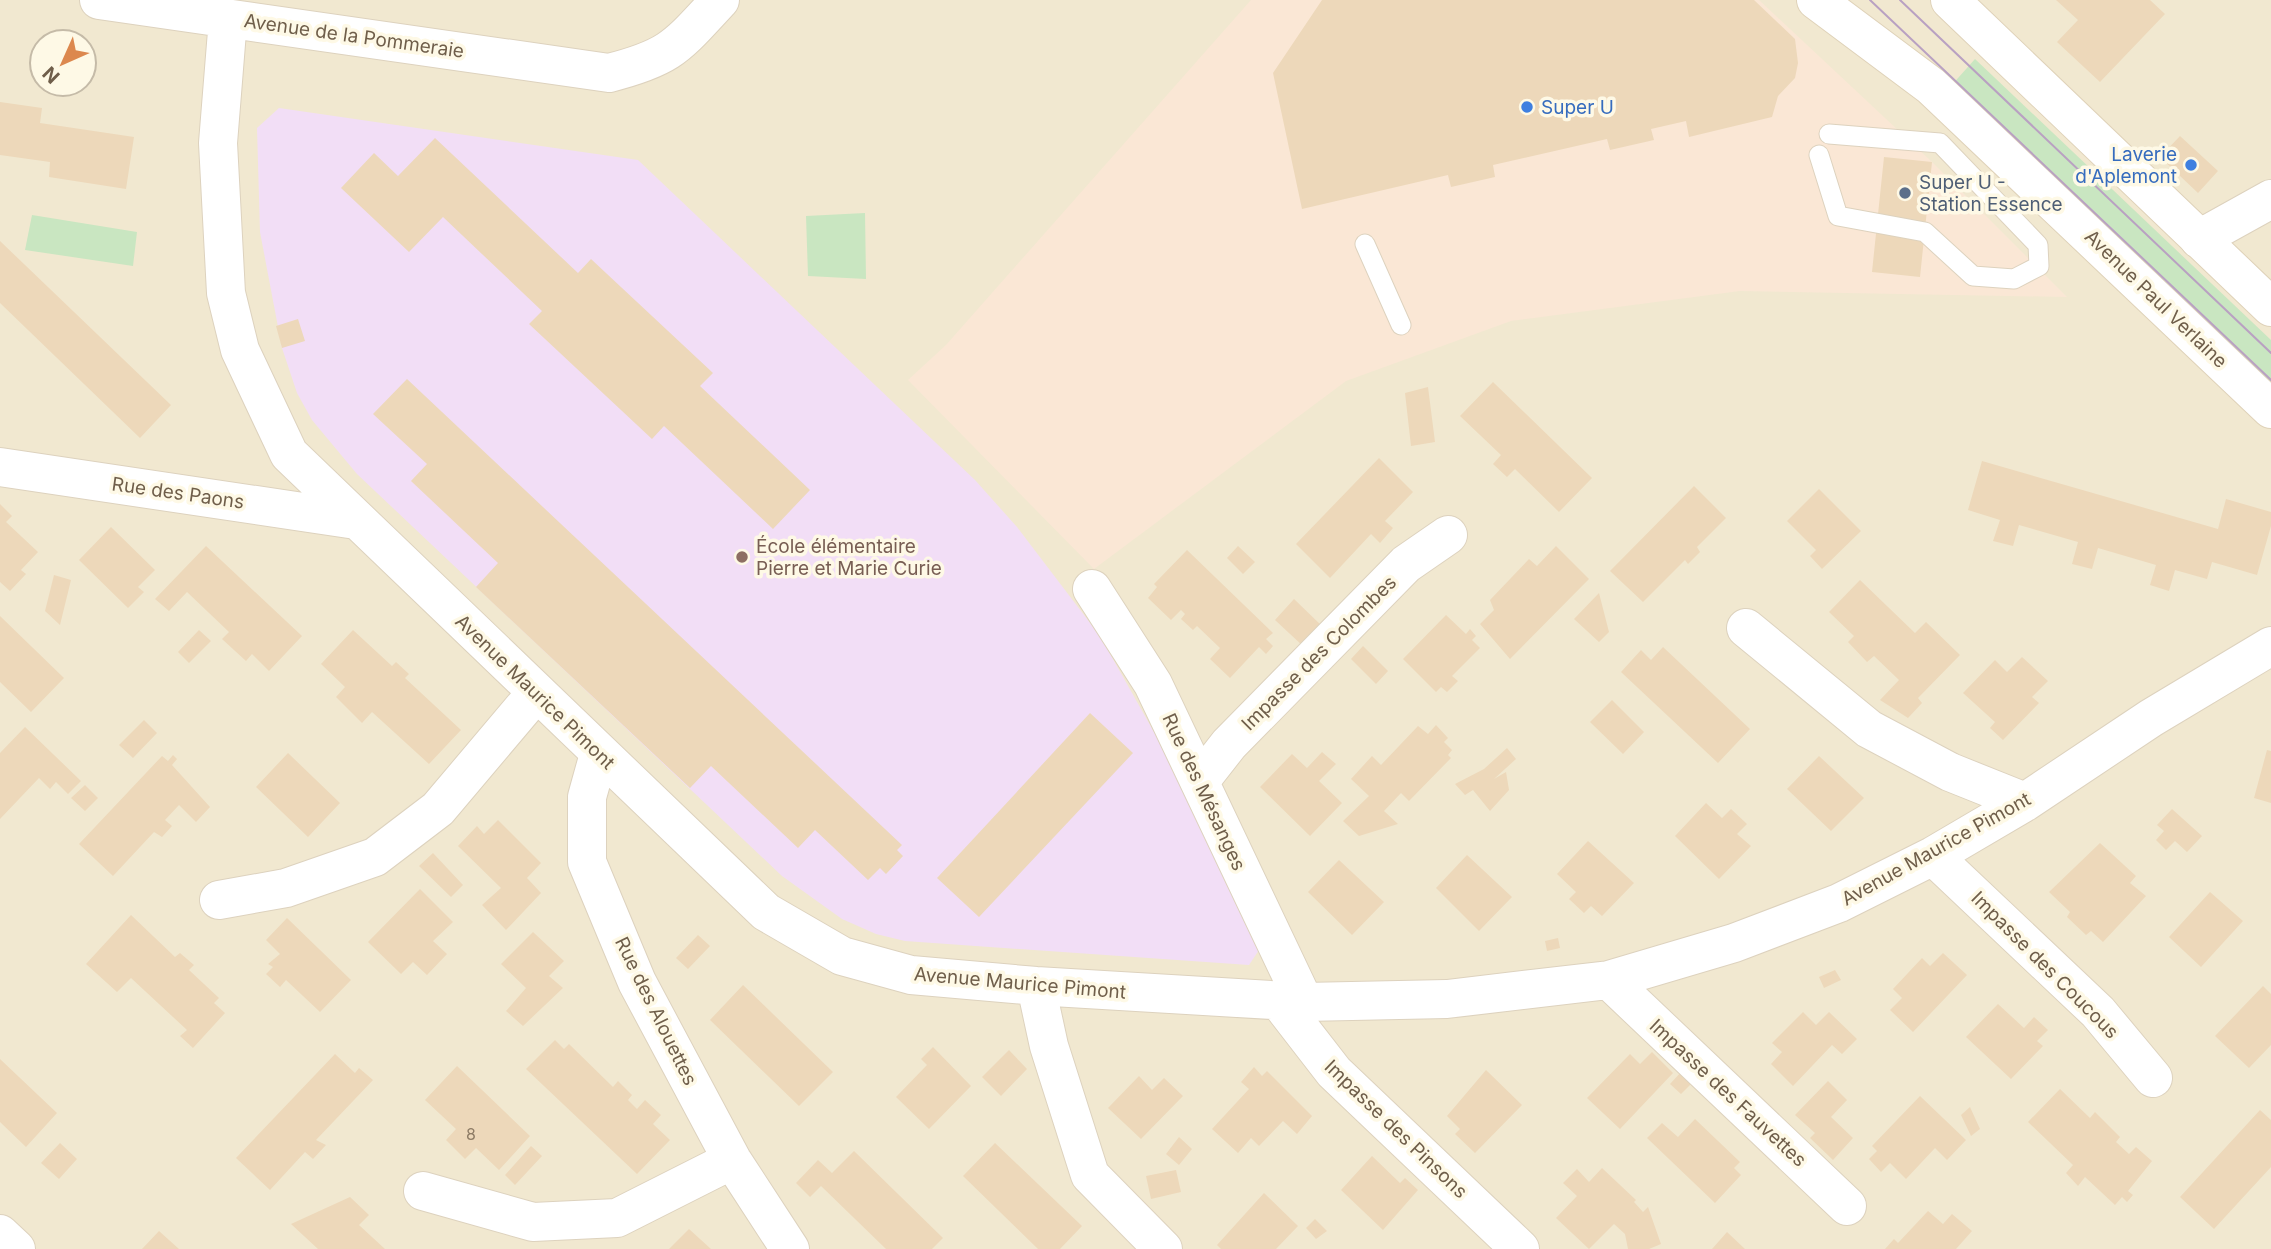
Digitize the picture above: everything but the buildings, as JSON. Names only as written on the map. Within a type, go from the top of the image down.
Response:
[{"type":"street","name":"Avenue de la Pommeraie","points":[[99,0],[609,73],[646,63],[674,50],[720,0]]},
{"type":"street","name":"Avenue Paul Verlaine","points":[[1816,0],[1931,86],[2271,409]]},
{"type":"street","points":[[1950,0],[2271,307]]},
{"type":"street","name":"Avenue Maurice Pimont","points":[[228,19],[218,143],[226,293],[240,350],[289,454],[598,754],[766,912],[842,956],[911,975],[1036,986],[1292,1001],[1447,999],[1609,980],[1746,939],[1839,903],[1933,856],[2025,802],[2151,718],[2271,646]]},
{"type":"street","points":[[2199,239],[2271,200]]},
{"type":"street","name":"Rue des Paons","points":[[0,467],[356,520]]},
{"type":"street","name":"Impasse des Colombes","points":[[1200,781],[1229,744],[1406,564],[1447,535]]},
{"type":"street","name":"Rue des Mésanges","points":[[1092,589],[1153,684],[1200,781],[1292,1001]]},
{"type":"street","points":[[1746,628],[1869,729],[1950,772],[2025,802]]},
{"type":"street","points":[[219,900],[286,888],[375,857],[438,808],[536,692]]},
{"type":"street","name":"Rue des Alouettes","points":[[598,754],[587,797],[587,862],[637,982],[732,1160],[790,1249]]},
{"type":"street","name":"Impasse des Coucous","points":[[1933,856],[2098,1012],[2153,1078]]},
{"type":"street","name":"Impasse des Fauvettes","points":[[1609,980],[1847,1206]]},
{"type":"street","points":[[1036,986],[1049,1046],[1090,1175],[1163,1249]]},
{"type":"street","name":"Impasse des Pinsons","points":[[1292,1001],[1334,1072],[1520,1249]]},
{"type":"street","points":[[423,1191],[533,1222],[617,1219],[732,1160]]},
{"type":"street","points":[[0,1234],[16,1249]]},
{"type":"lane","points":[[1819,155],[1838,216],[1925,232],[1973,276],[2014,279],[2039,266],[2038,245],[1940,143],[1829,134]]},
{"type":"lane","points":[[1365,244],[1401,325]]},
{"type":"shaded area","points":[[0,0],[2271,0],[2271,1249],[0,1249]]},
{"type":"shaded area","points":[[1251,0],[1759,0],[1932,162],[2067,297],[1740,291],[1511,321],[1346,381],[1094,569],[908,380],[946,345]]},
{"type":"shaded area","name":"École élémentaire Pierre et Marie Curie","points":[[279,108],[638,160],[975,480],[1017,527],[1100,636],[1168,757],[1259,950],[1249,965],[905,941],[876,934],[842,919],[782,876],[357,474],[312,420],[297,393],[282,348],[260,232],[257,128]]},
{"type":"green space","points":[[1975,59],[2271,340],[2271,393],[1950,87]]},
{"type":"green space","points":[[865,213],[866,279],[808,276],[806,216]]},
{"type":"green space","points":[[32,215],[137,232],[133,266],[25,250]]},
{"type":"tram line","points":[[1870,0],[2271,380]]},
{"type":"tram line","points":[[1900,0],[2271,353]]},
{"type":"place","name":"Super U","points":[[1527,107]]},
{"type":"place","name":"Laverie d'Aplemont","points":[[2191,165]]},
{"type":"place","name":"Super U - Station Essence","points":[[1905,193]]},
{"type":"place","name":"École élémentaire Pierre et Marie Curie","points":[[742,557]]}]
